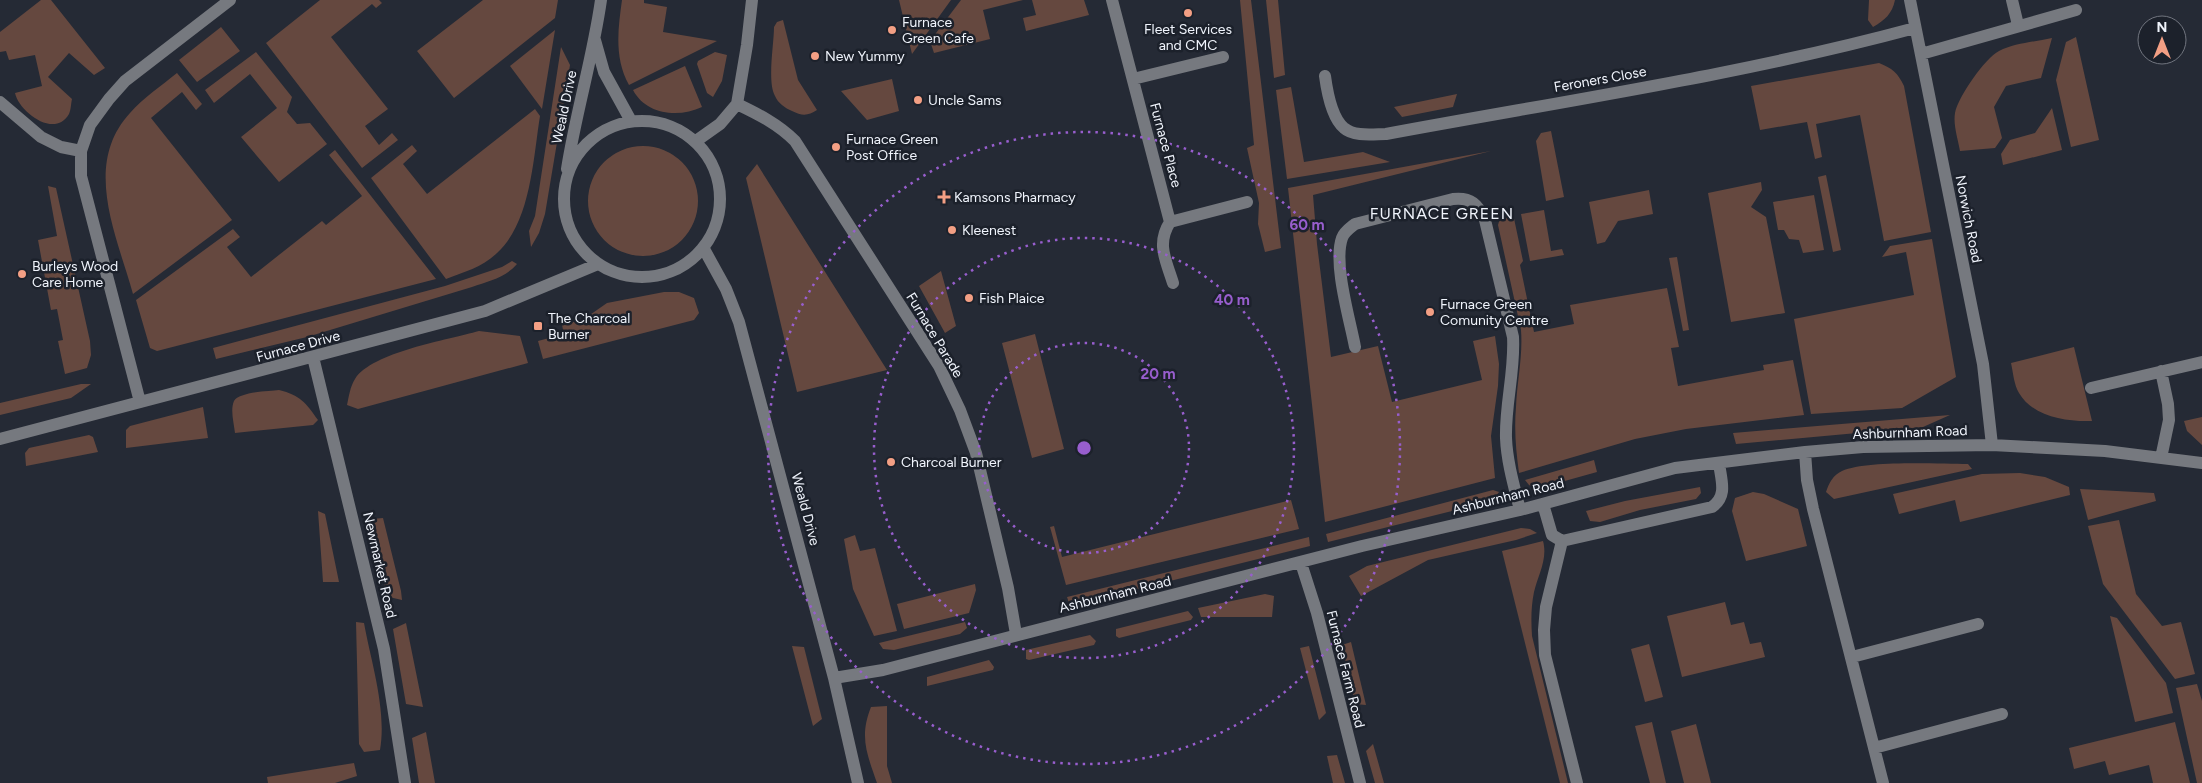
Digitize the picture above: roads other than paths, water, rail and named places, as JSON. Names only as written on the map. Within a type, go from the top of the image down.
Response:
[{"type":"street","points":[[140,402],[81,176],[81,151],[90,125],[125,81],[230,0]]},
{"type":"street","name":"Weald Drive","points":[[565,181],[573,128],[595,40],[602,0]]},
{"type":"street","points":[[696,141],[720,124],[737,104],[745,60],[748,0]]},
{"type":"street","name":"Furnace Place","points":[[1112,0],[1170,222]]},
{"type":"street","name":"Norwich Road","points":[[1910,0],[1983,364],[1992,445]]},
{"type":"street","points":[[2012,0],[2018,26]]},
{"type":"street","points":[[1921,54],[2076,10]]},
{"type":"street","name":"Feroners Close","points":[[1325,76],[1330,106],[1344,128],[1362,134],[1386,134],[1742,68],[1915,28]]},
{"type":"street","name":"Weald Drive","points":[[595,40],[604,72],[631,121]]},
{"type":"street","points":[[1133,79],[1223,57]]},
{"type":"street","points":[[0,102],[41,137],[61,147],[81,151]]},
{"type":"street","name":"Furnace Parade","points":[[737,104],[763,116],[785,131],[795,141],[939,366],[967,425],[974,446],[1008,588],[1016,634]]},
{"type":"street","points":[[631,121],[654,121],[661,123],[676,128],[696,141],[711,159],[719,181],[721,205],[716,228],[704,249],[686,265],[665,275],[642,278],[619,274],[598,264],[580,248],[568,228],[563,204],[565,181],[576,160],[588,141],[608,129],[631,121]]},
{"type":"street","points":[[1355,347],[1341,269],[1342,237],[1348,228],[1355,224],[1453,199],[1464,198],[1474,202],[1481,209],[1485,220],[1513,337],[1514,353],[1506,437],[1507,455],[1520,510]]},
{"type":"street","points":[[1173,283],[1162,246],[1164,232],[1170,222],[1247,202]]},
{"type":"street","name":"Weald Drive","points":[[704,249],[726,289],[739,322],[764,408],[834,678],[858,783]]},
{"type":"street","name":"Furnace Drive","points":[[0,439],[485,311],[598,264]]},
{"type":"street","name":"Newmarket Road","points":[[313,357],[384,649],[405,783]]},
{"type":"street","points":[[2091,388],[2202,362]]},
{"type":"street","points":[[2161,371],[2168,404],[2169,420],[2161,458]]},
{"type":"street","name":"Ashburnham Road","points":[[834,678],[883,670],[1016,634],[1520,510],[1675,468],[1863,447],[1992,445],[2105,451],[2202,463]]},
{"type":"street","points":[[1805,452],[1812,509],[1852,657],[1883,783]]},
{"type":"street","points":[[1543,504],[1552,535],[1562,541],[1712,507],[1720,501],[1722,494],[1719,463]]},
{"type":"street","points":[[1562,541],[1546,606],[1544,630],[1546,655],[1577,783]]},
{"type":"street","name":"Furnace Farm Road","points":[[1301,563],[1317,613],[1360,783]]},
{"type":"street","points":[[1852,657],[1978,624]]},
{"type":"street","points":[[1874,748],[2002,714]]},
{"type":"place","name":"Fleet Services and CMC","points":[[1188,13]]},
{"type":"place","name":"Furnace Green Cafe","points":[[892,30]]},
{"type":"place","name":"New Yummy","points":[[815,56]]},
{"type":"place","name":"Uncle Sams","points":[[918,100]]},
{"type":"place","name":"Furnace Green Post Office","points":[[836,147]]},
{"type":"place","name":"Kamsons Pharmacy","points":[[944,197]]},
{"type":"place","name":"Kleenest","points":[[952,230]]},
{"type":"place","name":"Burleys Wood Care Home","points":[[22,274]]},
{"type":"place","name":"Fish Plaice","points":[[969,298]]},
{"type":"place","name":"Furnace Green Comunity Centre","points":[[1430,312]]},
{"type":"place","name":"The Charcoal Burner","points":[[538,326]]},
{"type":"place","name":"Charcoal Burner","points":[[891,462]]},
{"type":"district","name":"FURNACE GREEN","points":[[1442,213]]}]
